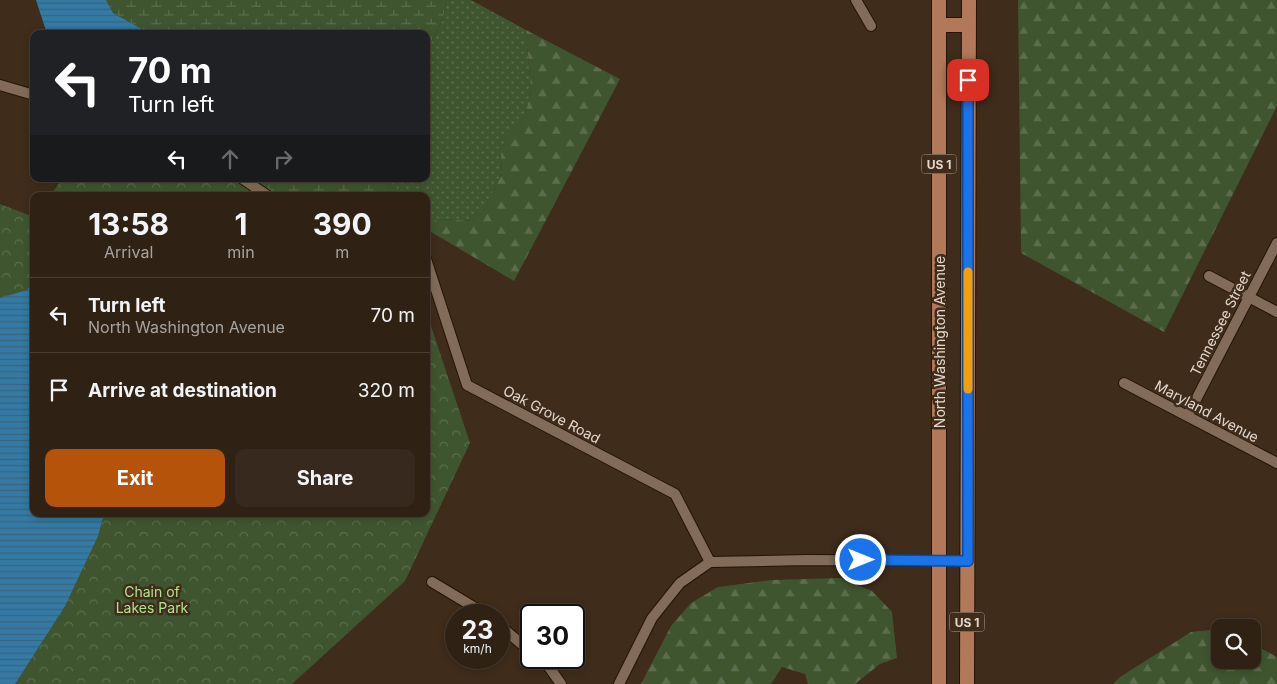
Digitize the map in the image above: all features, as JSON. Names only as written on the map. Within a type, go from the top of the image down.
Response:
[{"type":"main road","name":"North Washington Avenue","points":[[938,684],[939,0]]},
{"type":"main road","name":"North Washington Avenue","points":[[968,0],[968,684]]},
{"type":"main road","points":[[939,25],[968,25]]},
{"type":"street","points":[[856,0],[871,26]]},
{"type":"street","points":[[0,85],[30,94]]},
{"type":"street","points":[[247,182],[262,192]]},
{"type":"street","name":"Tennessee Street","points":[[1188,416],[1277,243]]},
{"type":"street","name":"Oak Grove Road","points":[[430,270],[467,385],[675,494],[710,562]]},
{"type":"street","points":[[1209,276],[1277,312]]},
{"type":"street","name":"Maryland Avenue","points":[[1124,383],[1277,463]]},
{"type":"street","points":[[619,684],[652,618],[680,583],[710,562],[807,560],[968,561]]},
{"type":"street","points":[[432,582],[469,604]]},
{"type":"street","points":[[510,634],[520,643]]},
{"type":"street","points":[[551,669],[561,684]]},
{"type":"green space","points":[[106,0],[445,0],[440,26],[430,43],[430,30],[144,30],[113,13]]},
{"type":"green space","points":[[445,0],[471,0],[526,30],[531,89],[525,117],[506,136],[501,155],[502,174],[482,213],[472,221],[437,219],[430,223],[430,192],[387,192],[392,182],[430,182],[430,42],[442,19]]},
{"type":"green space","points":[[1018,0],[1277,0],[1277,106],[1164,332],[1021,253]]},
{"type":"green space","points":[[526,30],[620,79],[514,281],[430,231],[430,223],[437,219],[472,221],[482,213],[502,174],[501,155],[506,135],[525,117],[531,89]]},
{"type":"green space","points":[[60,182],[238,182],[258,192],[53,192]]},
{"type":"green space","points":[[249,182],[392,182],[387,192],[269,192]]},
{"type":"green space","name":"Chain of Lakes Park","points":[[0,204],[30,215],[30,517],[430,517],[430,323],[470,443],[405,581],[292,684],[0,684]]},
{"type":"green space","points":[[841,578],[872,591],[892,612],[897,658],[880,664],[855,684],[808,684],[805,674],[782,667],[771,684],[641,684],[671,626],[691,603],[718,587],[772,580]]},
{"type":"green space","points":[[1211,630],[1211,669],[1261,669],[1261,648],[1277,657],[1277,684],[1113,684],[1120,677],[1191,632]]},
{"type":"water","points":[[36,0],[106,0],[113,13],[144,30],[46,30]]},
{"type":"water","points":[[30,287],[30,517],[103,517],[98,536],[65,606],[15,684],[0,684],[0,298],[27,290]]},
{"type":"slow traffic","points":[[968,272],[968,389]]},
{"type":"route","points":[[861,560],[968,561],[968,80]]}]
